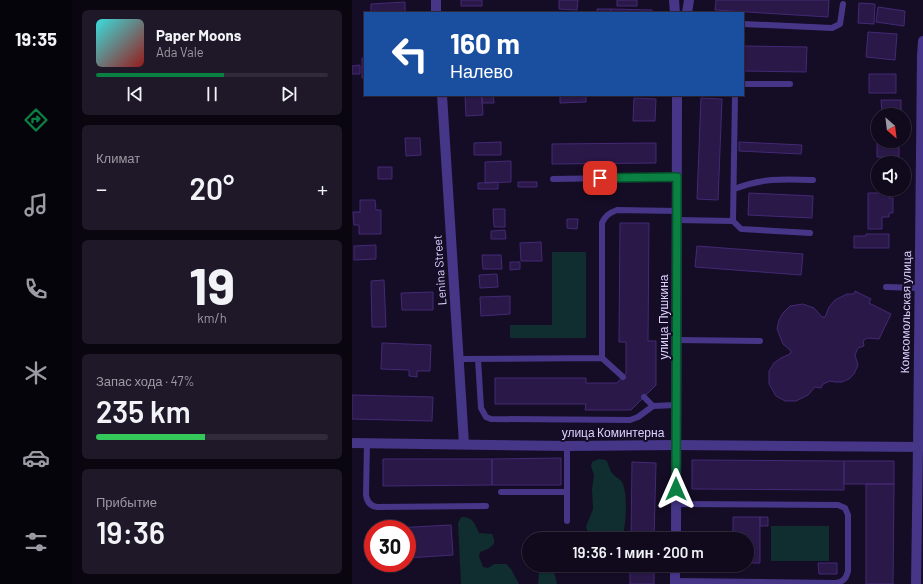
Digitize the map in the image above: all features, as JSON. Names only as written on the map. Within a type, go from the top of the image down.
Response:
[{"type":"street","points":[[436,0],[436,12]]},
{"type":"street","points":[[674,0],[675,12]]},
{"type":"street","points":[[687,12],[689,0]]},
{"type":"street","name":"Комсомольская улица","points":[[916,584],[920,561],[921,314],[919,288],[923,41]]},
{"type":"street","name":"Lenina Street","points":[[442,96],[464,444]]},
{"type":"street","name":"улица Пушкина","points":[[676,532],[677,96]]},
{"type":"street","name":"улица Коминтерна","points":[[352,443],[567,446],[676,445],[920,447]]},
{"type":"street","points":[[675,572],[675,583]]},
{"type":"lane","points":[[744,24],[832,28],[840,24],[843,4]]},
{"type":"lane","points":[[744,84],[790,84]]},
{"type":"lane","points":[[733,221],[735,96]]},
{"type":"lane","points":[[554,178],[677,177]]},
{"type":"lane","points":[[734,189],[750,183],[781,179],[813,180]]},
{"type":"lane","points":[[602,358],[602,223],[604,217],[610,213],[617,210],[677,215],[733,221],[741,229],[810,233]]},
{"type":"lane","points":[[886,287],[919,288]]},
{"type":"lane","points":[[677,340],[760,341]]},
{"type":"lane","points":[[459,360],[602,358],[623,377]]},
{"type":"lane","points":[[478,359],[482,413],[491,419],[630,420],[638,417],[654,406],[676,405]]},
{"type":"lane","points":[[644,397],[654,406]]},
{"type":"lane","points":[[367,444],[366,495],[367,501],[372,505],[377,507],[486,506]]},
{"type":"lane","points":[[567,446],[567,521]]},
{"type":"lane","points":[[501,492],[567,492]]},
{"type":"lane","points":[[675,583],[835,583],[844,580],[848,571],[847,511],[842,506],[676,504]]},
{"type":"green space","points":[[552,252],[586,252],[586,338],[510,338],[510,325],[552,325]]},
{"type":"green space","points":[[599,459],[606,460],[614,475],[622,482],[626,500],[624,532],[588,532],[586,527],[593,509],[592,489],[594,475],[591,466],[592,462]]},
{"type":"green space","points":[[462,517],[469,518],[475,524],[479,533],[492,534],[494,544],[488,549],[480,552],[479,556],[483,567],[488,568],[494,564],[506,564],[511,569],[519,584],[461,584],[458,523]]},
{"type":"green space","points":[[771,526],[829,526],[829,561],[771,561]]},
{"type":"green space","points":[[539,572],[554,572],[557,584],[538,584]]},
{"type":"building","points":[[461,0],[482,0],[482,6],[461,6]]},
{"type":"building","points":[[559,0],[578,0],[577,10],[559,9]]},
{"type":"building","points":[[617,0],[637,0],[637,6],[617,6]]},
{"type":"building","points":[[716,0],[829,0],[828,17],[715,10]]},
{"type":"building","points":[[405,2],[405,12],[371,12],[371,4]]},
{"type":"building","points":[[859,3],[875,4],[874,24],[858,23]]},
{"type":"building","points":[[878,7],[905,11],[904,26],[876,22]]},
{"type":"building","points":[[597,9],[611,9],[610,12],[597,12]]},
{"type":"building","points":[[611,9],[652,10],[652,12],[611,12]]},
{"type":"building","points":[[868,32],[897,34],[895,60],[866,57]]},
{"type":"building","points":[[744,46],[807,47],[806,72],[744,71]]},
{"type":"building","points":[[362,58],[364,58],[364,78],[362,78]]},
{"type":"building","points":[[360,65],[360,74],[352,74],[352,66]]},
{"type":"building","points":[[869,74],[896,74],[896,93],[869,93]]},
{"type":"building","points":[[465,96],[482,96],[483,115],[466,116]]},
{"type":"building","points":[[482,96],[493,96],[494,103],[482,103]]},
{"type":"building","points":[[560,96],[586,96],[586,102],[560,103]]},
{"type":"building","points":[[634,98],[656,99],[655,121],[633,121]]},
{"type":"building","points":[[701,98],[722,99],[718,200],[697,199]]},
{"type":"building","points":[[881,100],[901,100],[901,108],[882,108]]},
{"type":"building","points":[[405,138],[420,138],[421,155],[406,156]]},
{"type":"building","points":[[501,142],[501,155],[474,155],[474,143]]},
{"type":"building","points":[[739,142],[802,145],[801,154],[739,151]]},
{"type":"building","points":[[656,143],[656,163],[552,164],[552,144]]},
{"type":"building","points":[[877,148],[899,148],[899,156],[877,156]]},
{"type":"building","points":[[511,161],[511,182],[485,183],[485,162]]},
{"type":"building","points":[[378,167],[392,167],[392,179],[378,179]]},
{"type":"building","points":[[498,182],[498,189],[478,189],[478,183]]},
{"type":"building","points":[[518,182],[537,182],[537,187],[518,187]]},
{"type":"building","points":[[749,193],[813,196],[812,218],[748,215]]},
{"type":"building","points":[[868,193],[871,193],[871,196],[889,196],[889,198],[893,198],[893,213],[889,213],[889,217],[882,217],[882,229],[868,229]]},
{"type":"building","points":[[360,200],[375,200],[376,210],[381,210],[381,234],[359,234],[359,225],[354,225],[353,212],[360,212]]},
{"type":"building","points":[[493,209],[505,209],[505,227],[494,227]]},
{"type":"building","points":[[567,219],[578,219],[577,229],[567,228]]},
{"type":"building","points":[[620,223],[649,223],[648,341],[656,341],[656,385],[631,410],[585,410],[586,404],[495,404],[495,378],[586,378],[586,383],[617,383],[626,373],[626,342],[619,342]]},
{"type":"building","points":[[505,230],[506,239],[491,239],[491,231]]},
{"type":"building","points":[[866,234],[889,234],[889,248],[854,248],[854,236],[866,236]]},
{"type":"building","points":[[541,242],[542,261],[521,261],[520,243]]},
{"type":"building","points":[[376,245],[376,259],[354,260],[354,246]]},
{"type":"building","points":[[697,246],[803,254],[801,275],[695,267]]},
{"type":"building","points":[[482,255],[501,255],[502,269],[483,269]]},
{"type":"building","points":[[510,262],[520,262],[520,269],[510,270]]},
{"type":"building","points":[[497,274],[498,287],[480,288],[479,275]]},
{"type":"building","points":[[384,280],[386,327],[372,327],[371,281]]},
{"type":"building","points":[[855,291],[871,299],[869,303],[891,314],[879,339],[867,338],[863,341],[864,346],[858,348],[855,355],[858,365],[854,374],[849,379],[842,382],[830,381],[823,384],[821,388],[815,387],[808,395],[796,401],[785,401],[776,396],[769,384],[769,371],[774,363],[790,354],[791,351],[783,344],[777,329],[779,320],[783,313],[790,306],[803,304],[814,308],[822,317],[825,317],[829,307],[835,300],[847,294],[854,294]]},
{"type":"building","points":[[433,292],[433,310],[402,310],[401,293]]},
{"type":"building","points":[[510,296],[510,314],[481,316],[480,297]]},
{"type":"building","points":[[382,343],[431,345],[430,371],[417,371],[417,377],[409,376],[409,370],[381,369]]},
{"type":"building","points":[[352,395],[433,397],[432,421],[352,419]]},
{"type":"building","points":[[561,458],[561,485],[492,485],[492,459]]},
{"type":"building","points":[[383,459],[492,459],[492,485],[383,486]]},
{"type":"building","points":[[692,460],[844,461],[844,490],[692,489]]},
{"type":"building","points":[[844,461],[894,461],[894,484],[844,484]]},
{"type":"building","points":[[632,462],[656,463],[654,532],[631,532]]},
{"type":"building","points":[[866,484],[894,484],[893,584],[866,584]]},
{"type":"building","points":[[733,517],[760,517],[760,563],[754,563],[754,532],[733,532]]},
{"type":"building","points":[[760,517],[768,517],[768,526],[760,526]]},
{"type":"building","points":[[451,525],[453,555],[416,557],[416,527]]},
{"type":"building","points":[[818,563],[837,563],[837,574],[819,574]]},
{"type":"building","points":[[630,572],[654,572],[654,584],[630,584]]},
{"type":"route","points":[[600,178],[677,177],[676,489]]}]
